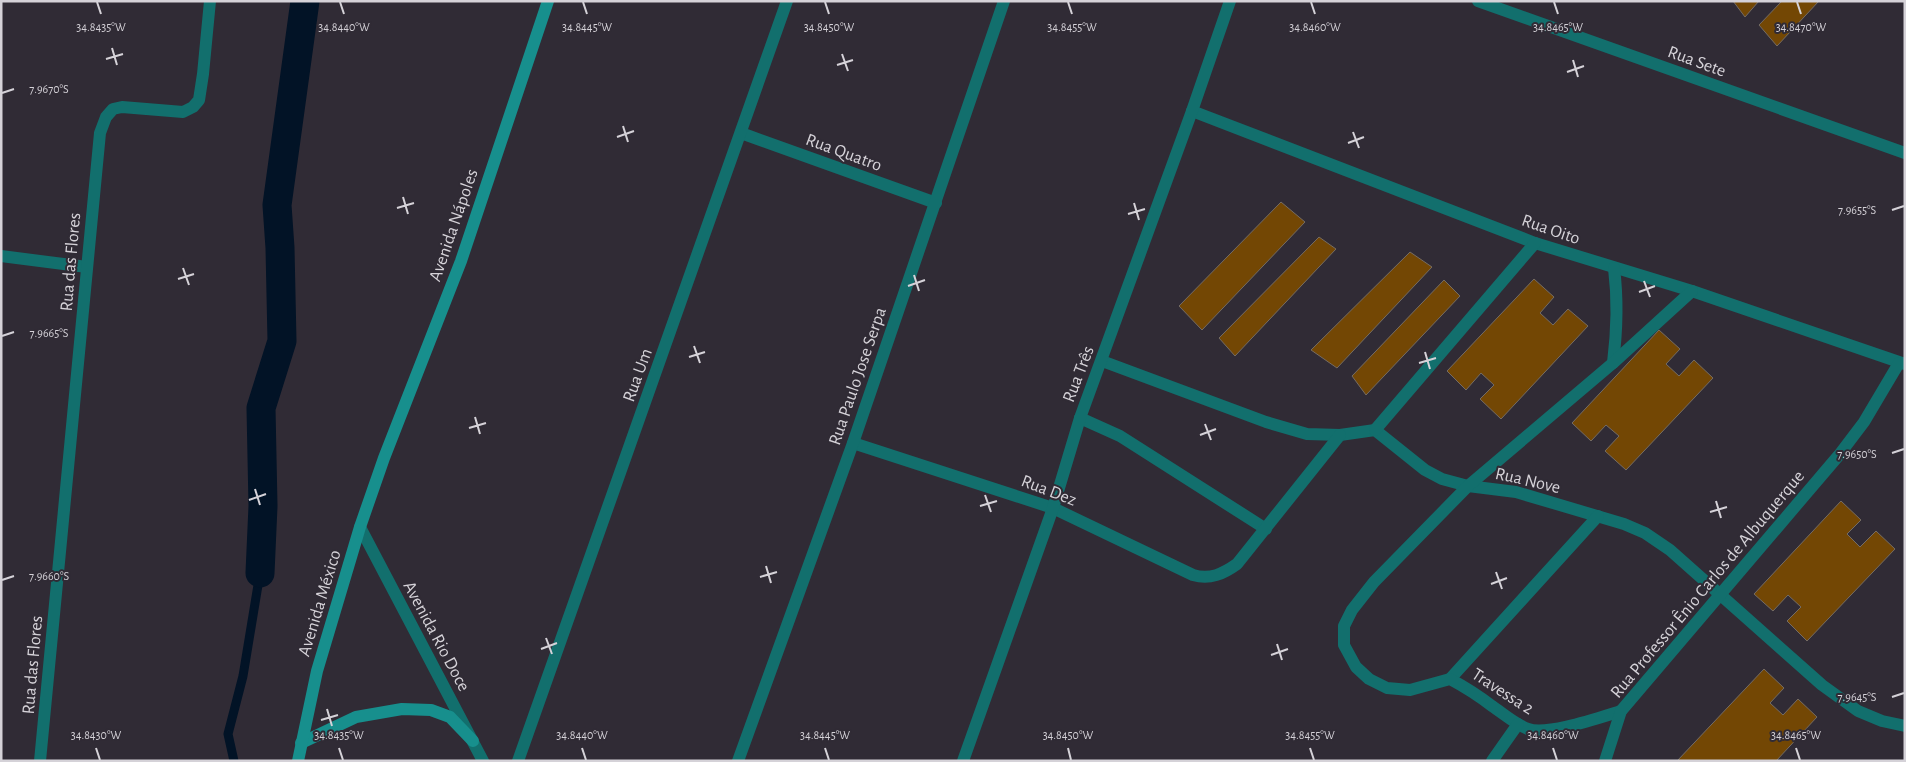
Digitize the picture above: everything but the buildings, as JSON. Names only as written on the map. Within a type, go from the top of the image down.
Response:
[{"type":"main road","name":"Avenida Nápoles","points":[[384,458],[461,260],[548,1]]},
{"type":"main road","name":"Avenida México","points":[[298,761],[317,671],[360,527],[384,458]]},
{"type":"main road","points":[[301,743],[356,717],[402,709],[431,710],[450,718],[473,741]]},
{"type":"street","name":"Rua das Flores","points":[[40,761],[100,132],[106,117],[113,109],[122,107],[183,112],[193,107],[198,100],[203,74],[210,1]]},
{"type":"street","name":"Rua Um","points":[[518,761],[787,1]]},
{"type":"street","name":"Rua Paulo Jose Serpa","points":[[738,761],[853,444],[1004,1]]},
{"type":"street","name":"Rua Três","points":[[963,761],[1053,508],[1080,418],[1230,1]]},
{"type":"street","name":"Rua Sete","points":[[1478,1],[1905,153]]},
{"type":"street","name":"Rua Oito","points":[[1192,111],[1536,243],[1692,290],[1902,363]]},
{"type":"street","name":"Rua Quatro","points":[[741,133],[936,203]]},
{"type":"street","points":[[1102,361],[1266,422],[1307,434],[1340,435],[1375,430],[1536,243]]},
{"type":"street","points":[[1,256],[87,267]]},
{"type":"street","points":[[1613,363],[1618,328],[1614,268]]},
{"type":"street","points":[[1468,486],[1613,363],[1692,290]]},
{"type":"street","name":"Rua Professor Ênio Carlos de Albuquerque","points":[[1605,761],[1622,711],[1839,455],[1864,422],[1902,363]]},
{"type":"street","points":[[1080,418],[1120,436],[1266,529],[1340,435]]},
{"type":"street","name":"Rua Nove","points":[[1375,430],[1425,470],[1442,478],[1468,486],[1516,492],[1624,524],[1645,533],[1670,550],[1829,690],[1858,711],[1882,721],[1905,726]]},
{"type":"street","name":"Rua Dez","points":[[853,444],[1053,508],[1192,575],[1203,578],[1213,577],[1226,572],[1237,564],[1266,529]]},
{"type":"street","name":"Travessa 2","points":[[1468,486],[1374,582],[1352,610],[1344,626],[1344,645],[1356,667],[1369,679],[1387,688],[1410,690],[1450,679],[1472,691],[1518,724],[1530,730],[1575,724],[1622,711]]},
{"type":"street","points":[[1450,679],[1598,516]]},
{"type":"street","name":"Avenida Rio Doce","points":[[360,527],[483,761]]},
{"type":"street","points":[[1492,761],[1518,724]]},
{"type":"waterway","points":[[260,573],[263,506],[261,408],[282,341],[277,205],[305,1]]},
{"type":"waterway","points":[[234,761],[228,734],[243,676],[260,573]]}]
